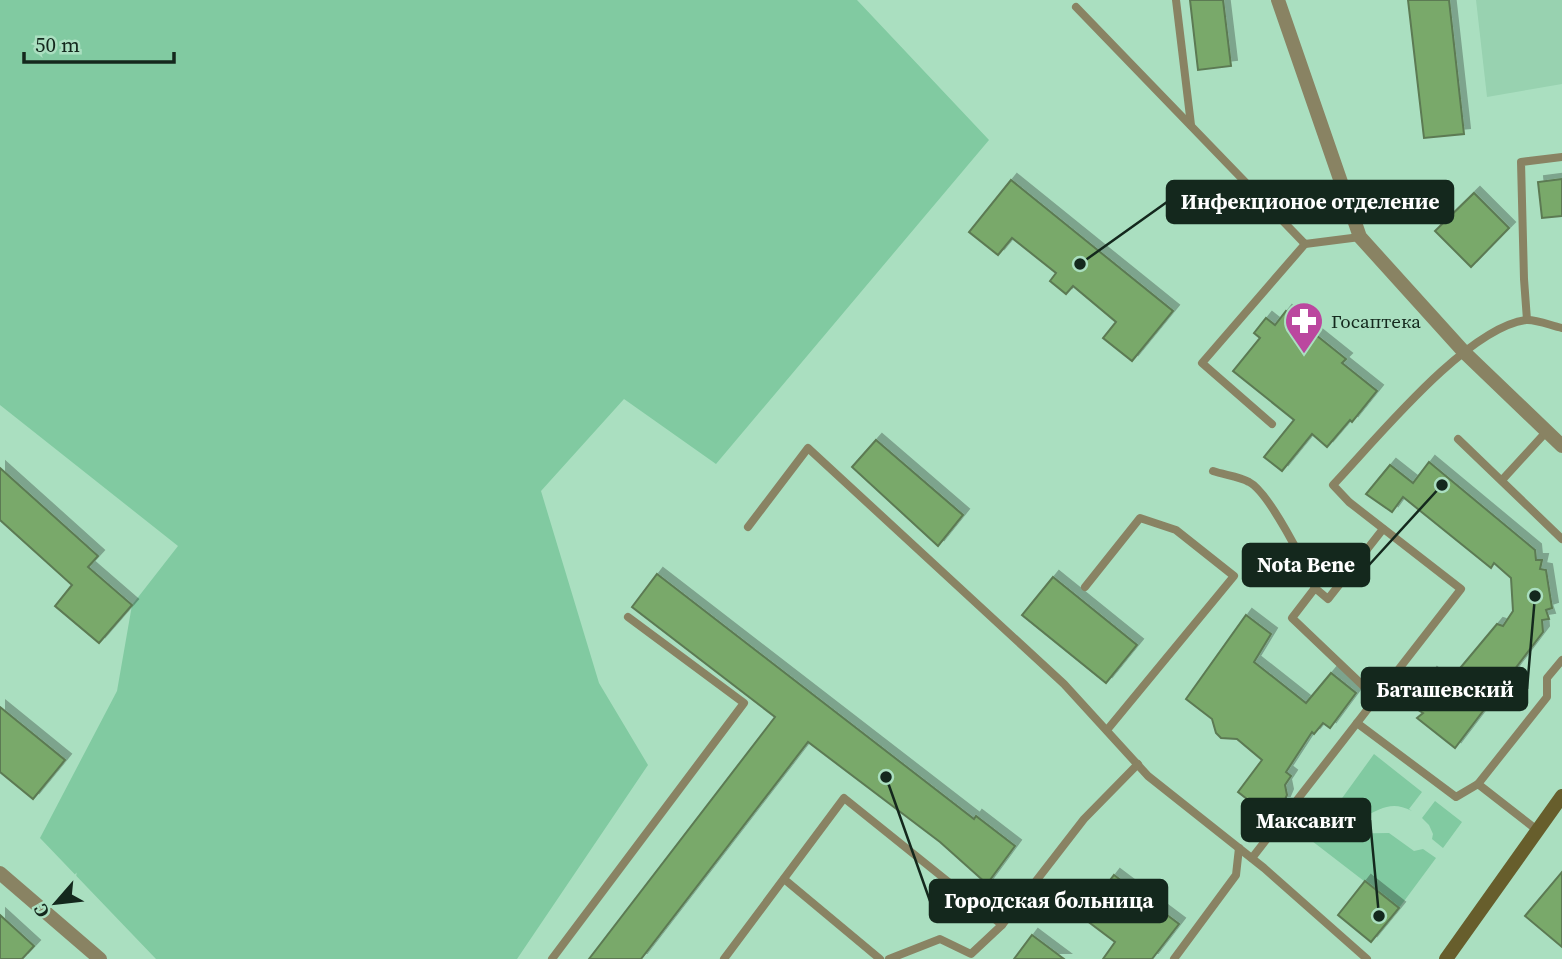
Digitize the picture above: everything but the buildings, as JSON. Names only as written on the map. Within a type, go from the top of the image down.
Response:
[{"type":"main road","points":[[1447,959],[1562,796]]},
{"type":"street","points":[[1278,0],[1360,237],[1464,352],[1562,446]]},
{"type":"street","points":[[0,873],[100,959]]},
{"type":"lane","points":[[1176,0],[1191,125]]},
{"type":"lane","points":[[1076,7],[1305,244]]},
{"type":"lane","points":[[1527,320],[1521,162],[1562,157]]},
{"type":"lane","points":[[1272,424],[1202,363],[1305,244],[1360,237]]},
{"type":"lane","points":[[1252,858],[1461,589],[1349,502],[1333,485],[1426,387],[1488,333],[1527,320],[1562,328]]},
{"type":"lane","points":[[1503,479],[1547,431]]},
{"type":"lane","points":[[1458,439],[1503,479],[1562,539]]},
{"type":"lane","points":[[748,527],[808,448],[1064,684],[1148,776],[1252,858],[1367,959]]},
{"type":"lane","points":[[1213,471],[1251,482],[1299,550],[1315,588],[1328,599],[1383,529]]},
{"type":"lane","points":[[1085,587],[1140,518],[1176,530],[1234,576],[1107,730]]},
{"type":"lane","points":[[1315,588],[1292,618],[1376,698]]},
{"type":"lane","points":[[552,959],[744,703],[628,617]]},
{"type":"lane","points":[[1357,723],[1456,797],[1478,784],[1547,697],[1548,678],[1562,660]]},
{"type":"lane","points":[[888,959],[940,939],[971,954],[1002,925],[1084,819],[1138,764]]},
{"type":"lane","points":[[1478,784],[1537,830]]},
{"type":"lane","points":[[724,959],[844,798],[1002,925]]},
{"type":"lane","points":[[1174,959],[1236,875],[1239,848]]},
{"type":"lane","points":[[784,879],[880,959]]},
{"type":"shaded area","points":[[0,0],[857,0],[989,140],[716,464],[624,399],[541,491],[599,683],[648,765],[517,959],[156,959],[40,838],[117,691],[132,605],[178,546],[0,405]]},
{"type":"shaded area","points":[[1476,0],[1562,0],[1562,84],[1487,97]]},
{"type":"shaded area","points":[[1374,754],[1422,792],[1409,809],[1412,811],[1392,806],[1362,817],[1340,801]]},
{"type":"shaded area","points":[[1435,801],[1462,822],[1443,848],[1432,839],[1429,825],[1422,818]]},
{"type":"shaded area","points":[[1389,833],[1414,851],[1423,849],[1436,858],[1399,908],[1312,841],[1318,834]]},
{"type":"place","name":"Инфекционое отделение","points":[[1080,264]]},
{"type":"place","name":"Госаптека","points":[[1304,355]]},
{"type":"place","name":"Nota Bene","points":[[1442,485]]},
{"type":"place","name":"Баташевский","points":[[1535,596]]},
{"type":"place","name":"Городская больница","points":[[886,777]]},
{"type":"place","name":"Максавит","points":[[1379,916]]}]
